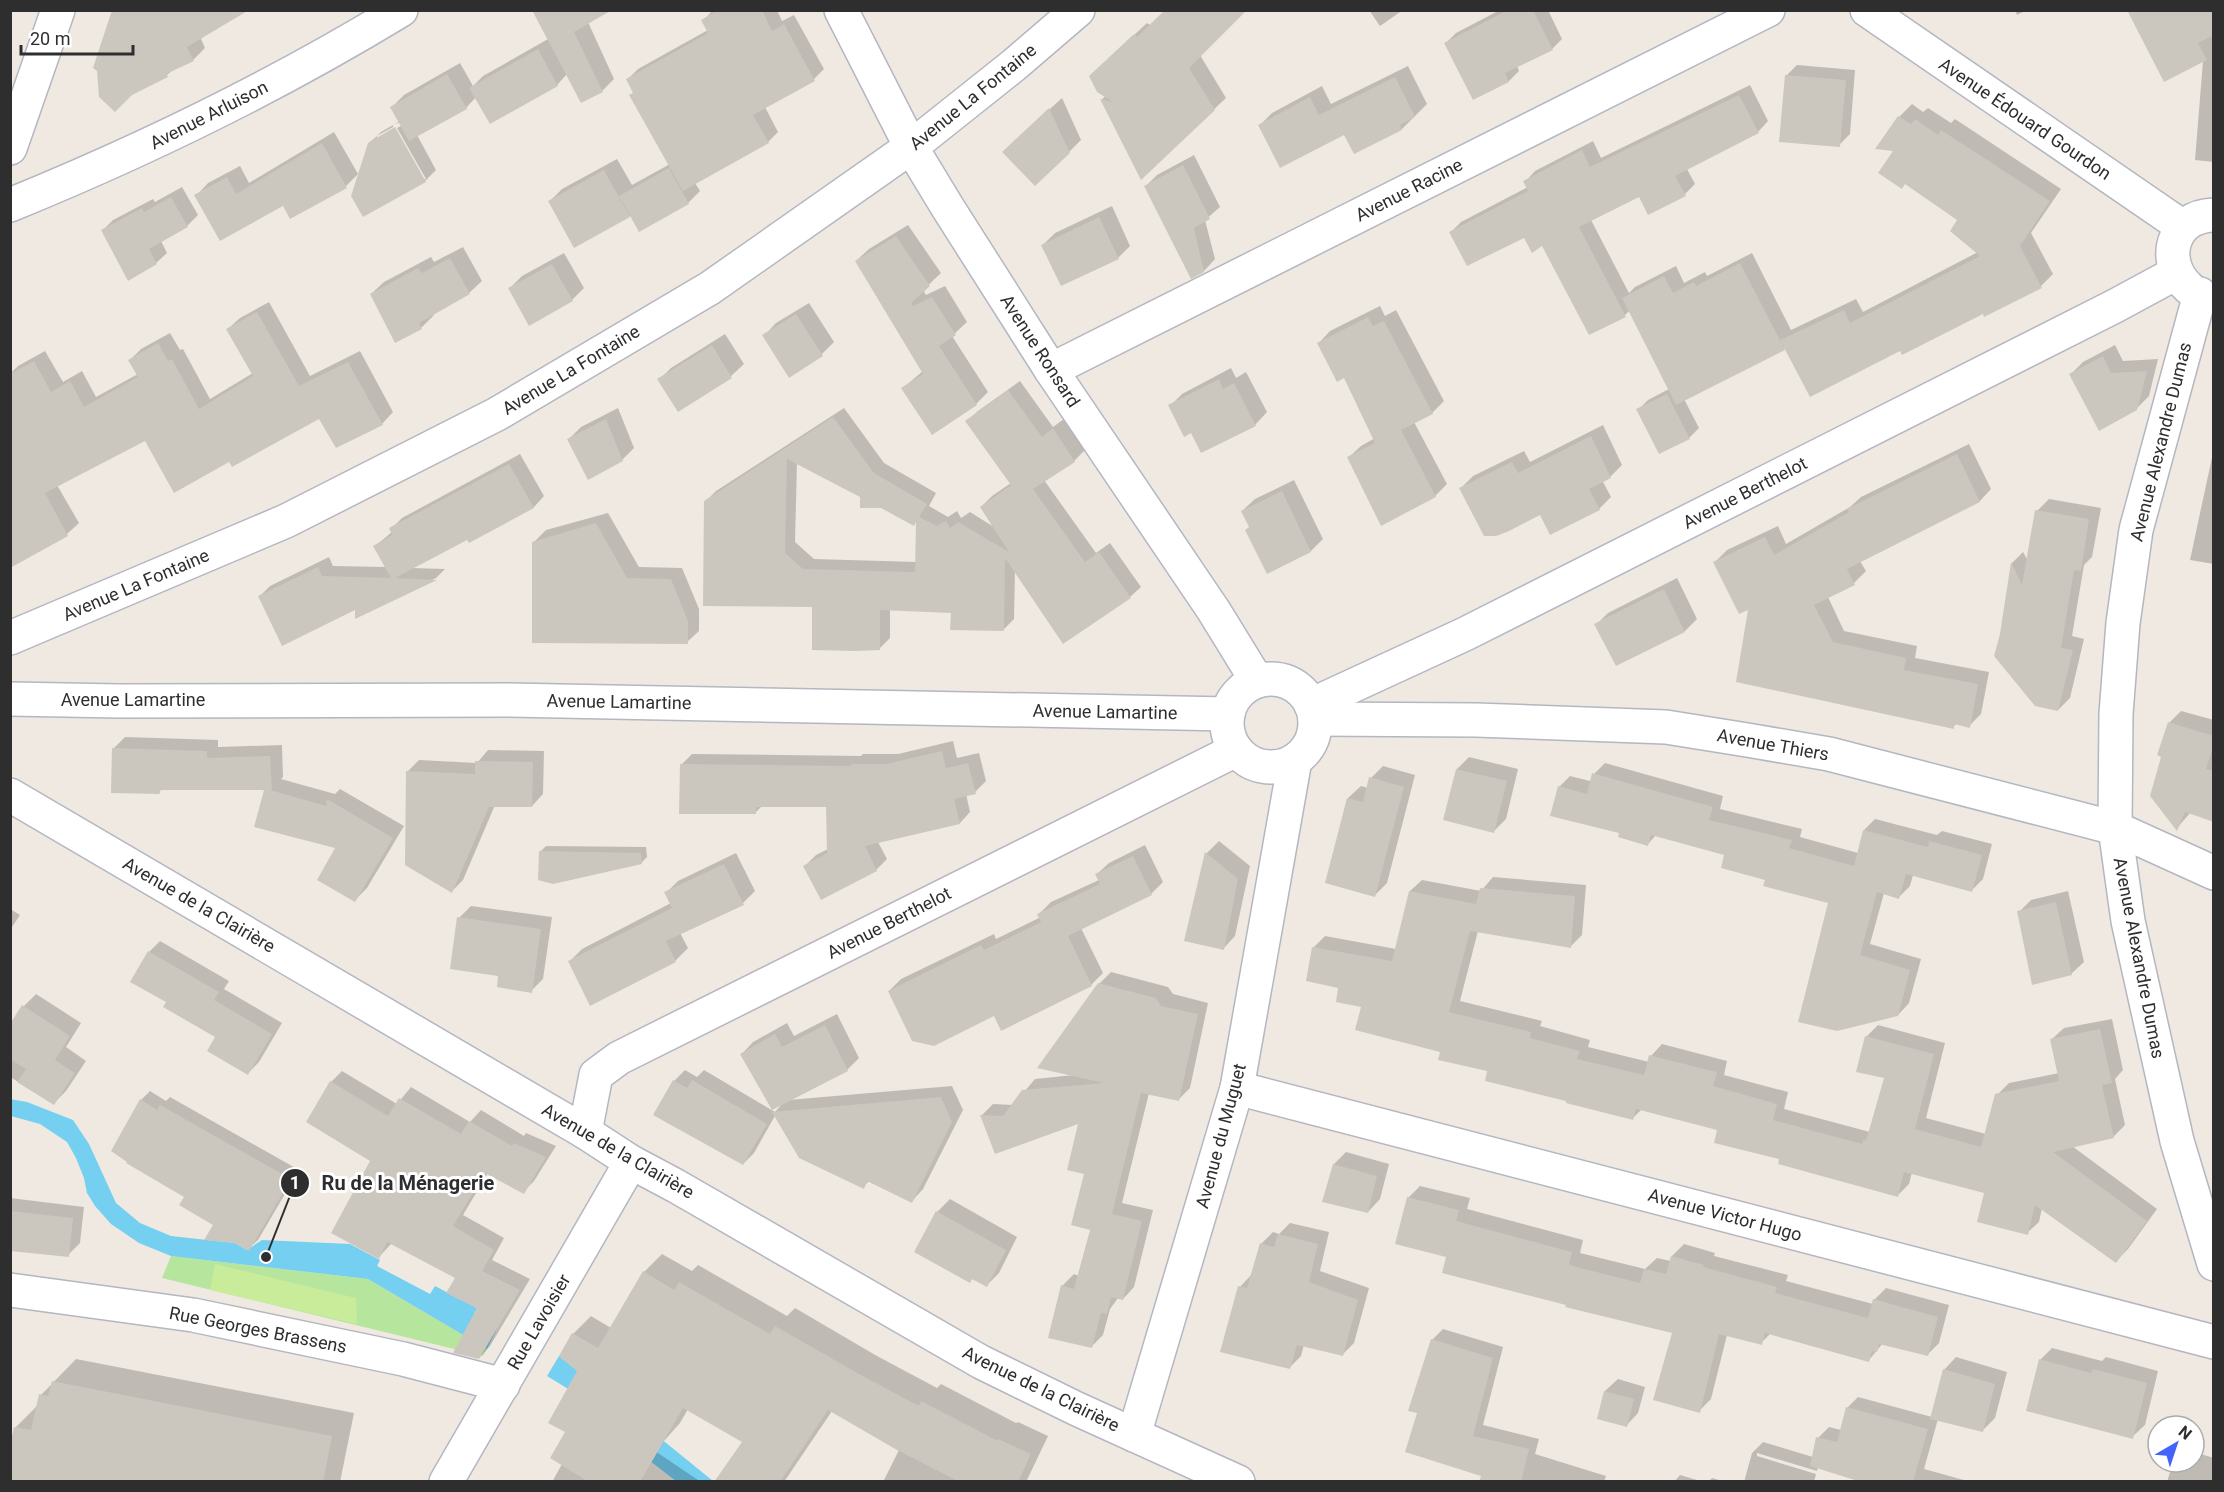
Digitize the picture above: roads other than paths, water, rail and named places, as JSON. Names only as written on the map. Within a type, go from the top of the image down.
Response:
[{"type":"street","points":[[10,148],[58,10]]},
{"type":"street","name":"Avenue Arluison","points":[[10,205],[87,174],[205,119],[350,41],[401,10]]},
{"type":"street","name":"Avenue Ronsard","points":[[841,10],[911,147],[1051,370],[1214,611],[1257,681]]},
{"type":"street","name":"Avenue La Fontaine","points":[[10,638],[286,522],[497,414],[710,288],[911,147],[1014,65],[1078,10]]},
{"type":"street","name":"Avenue Racine","points":[[1051,370],[1768,10]]},
{"type":"street","name":"Avenue Édouard Gourdon","points":[[1867,10],[2183,227]]},
{"type":"street","points":[[2196,287],[2172,261],[2172,248],[2183,227],[2194,219],[2214,215]]},
{"type":"street","name":"Avenue Berthelot","points":[[1313,712],[2115,306],[2196,287]]},
{"type":"street","name":"Avenue Alexandre Dumas","points":[[2196,287],[2136,530],[2123,623],[2116,714],[2115,828],[2128,921],[2172,1118],[2214,1264]]},
{"type":"street","points":[[1257,681],[1282,681],[1294,686],[1304,694],[1313,712],[1311,742],[1295,760],[1283,765],[1270,767],[1246,759],[1236,750],[1228,729],[1228,714],[1237,696],[1257,681]]},
{"type":"street","name":"Avenue Lamartine","points":[[10,699],[509,700],[1228,714]]},
{"type":"street","name":"Avenue Thiers","points":[[1313,712],[1666,727],[1829,754],[2115,828],[2214,873]]},
{"type":"street","name":"Avenue Berthelot","points":[[585,1132],[596,1075],[619,1058],[1236,750]]},
{"type":"street","name":"Avenue du Muguet","points":[[1134,1435],[1238,1088],[1295,760]]},
{"type":"street","name":"Avenue de la Clairière","points":[[10,795],[585,1132],[631,1162],[981,1362],[1238,1482]]},
{"type":"street","name":"Avenue Victor Hugo","points":[[1238,1088],[2214,1342]]},
{"type":"street","name":"Rue Lavoisier","points":[[447,1482],[631,1162]]},
{"type":"street","name":"Rue Georges Brassens","points":[[10,1290],[193,1315],[403,1359],[503,1385]]},
{"type":"water","points":[[10,1099],[27,1102],[73,1120],[89,1144],[116,1203],[140,1223],[171,1236],[235,1243],[247,1250],[262,1240],[350,1244],[380,1260],[377,1266],[430,1294],[435,1286],[477,1308],[471,1321],[496,1331],[487,1349],[368,1279],[171,1256],[139,1243],[111,1224],[95,1206],[87,1193],[84,1178],[67,1142],[40,1124],[11,1116]]},
{"type":"water","points":[[559,1356],[713,1481],[676,1481],[615,1434],[583,1398],[547,1376]]},
{"type":"place","name":"Ru de la Ménagerie","points":[[266,1257]]}]
